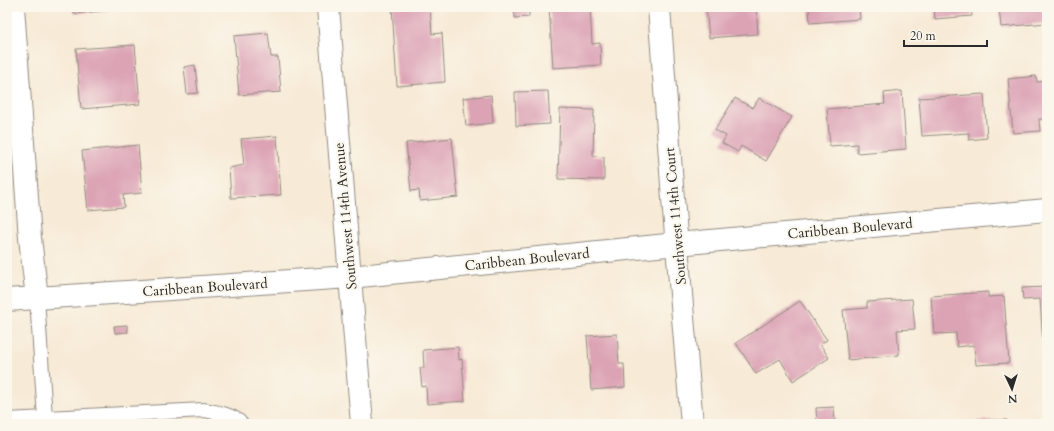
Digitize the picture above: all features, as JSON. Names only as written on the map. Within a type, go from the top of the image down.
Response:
[{"type":"street","points":[[13,7],[30,238],[37,298]]},
{"type":"street","name":"Southwest 114th Avenue","points":[[328,7],[362,424]]},
{"type":"street","name":"Southwest 114th Court","points":[[659,7],[692,424]]},
{"type":"street","name":"Caribbean Boulevard","points":[[7,300],[350,277],[677,244],[1047,210]]},
{"type":"lane","points":[[37,298],[45,418]]},
{"type":"lane","points":[[7,420],[204,410],[216,412],[238,420],[241,424]]},
{"type":"building","points":[[73,7],[108,7],[108,10],[74,14]]},
{"type":"building","points":[[392,7],[430,7],[432,34],[442,33],[445,82],[397,86]]},
{"type":"building","points":[[514,7],[529,7],[529,17],[515,18]]},
{"type":"building","points":[[549,7],[590,7],[592,44],[600,43],[601,65],[553,68]]},
{"type":"building","points":[[706,7],[756,7],[758,34],[709,38]]},
{"type":"building","points":[[809,7],[859,7],[860,19],[810,23]]},
{"type":"building","points":[[934,7],[971,7],[972,16],[935,19]]},
{"type":"building","points":[[999,7],[1047,7],[1047,23],[1001,27]]},
{"type":"building","points":[[268,33],[271,57],[278,57],[281,92],[239,95],[234,36]]},
{"type":"building","points":[[135,45],[140,104],[81,109],[76,49]]},
{"type":"building","points":[[195,65],[198,93],[187,94],[184,67]]},
{"type":"building","points":[[1036,76],[1037,82],[1047,81],[1047,119],[1039,119],[1040,131],[1013,133],[1008,79]]},
{"type":"building","points":[[548,91],[550,124],[516,126],[515,92]]},
{"type":"building","points":[[902,91],[906,149],[857,153],[857,144],[830,146],[827,109],[885,104],[884,93]]},
{"type":"building","points":[[984,94],[987,138],[969,140],[969,133],[922,136],[919,98]]},
{"type":"building","points":[[491,95],[493,123],[466,126],[463,98]]},
{"type":"building","points":[[735,98],[753,108],[759,98],[792,117],[766,161],[741,146],[738,152],[722,143],[726,136],[715,130]]},
{"type":"building","points":[[560,109],[594,110],[593,156],[604,157],[604,180],[558,179]]},
{"type":"building","points":[[277,136],[281,195],[231,198],[229,168],[244,165],[241,139]]},
{"type":"building","points":[[452,138],[458,197],[420,201],[419,190],[411,191],[406,143]]},
{"type":"building","points":[[138,145],[142,193],[123,195],[124,207],[88,210],[82,151]]},
{"type":"building","points":[[1047,287],[1047,346],[1043,346],[1040,299],[1023,300],[1022,288]]},
{"type":"building","points":[[988,292],[988,297],[1004,296],[1009,363],[976,365],[974,345],[957,347],[956,333],[934,334],[931,296]]},
{"type":"building","points":[[912,299],[915,329],[897,330],[899,355],[848,360],[843,310],[867,308],[867,302]]},
{"type":"building","points":[[800,301],[827,340],[820,344],[829,358],[793,381],[780,359],[756,374],[736,343]]},
{"type":"building","points":[[127,325],[128,332],[115,333],[114,326]]},
{"type":"building","points":[[617,334],[619,364],[624,364],[625,387],[591,390],[587,336]]},
{"type":"building","points":[[458,347],[459,360],[462,359],[465,401],[427,404],[426,386],[422,387],[420,368],[424,368],[423,350]]},
{"type":"building","points":[[834,407],[835,424],[817,424],[816,408]]},
{"type":"building","points":[[1007,420],[1007,424],[977,424],[977,421]]}]
